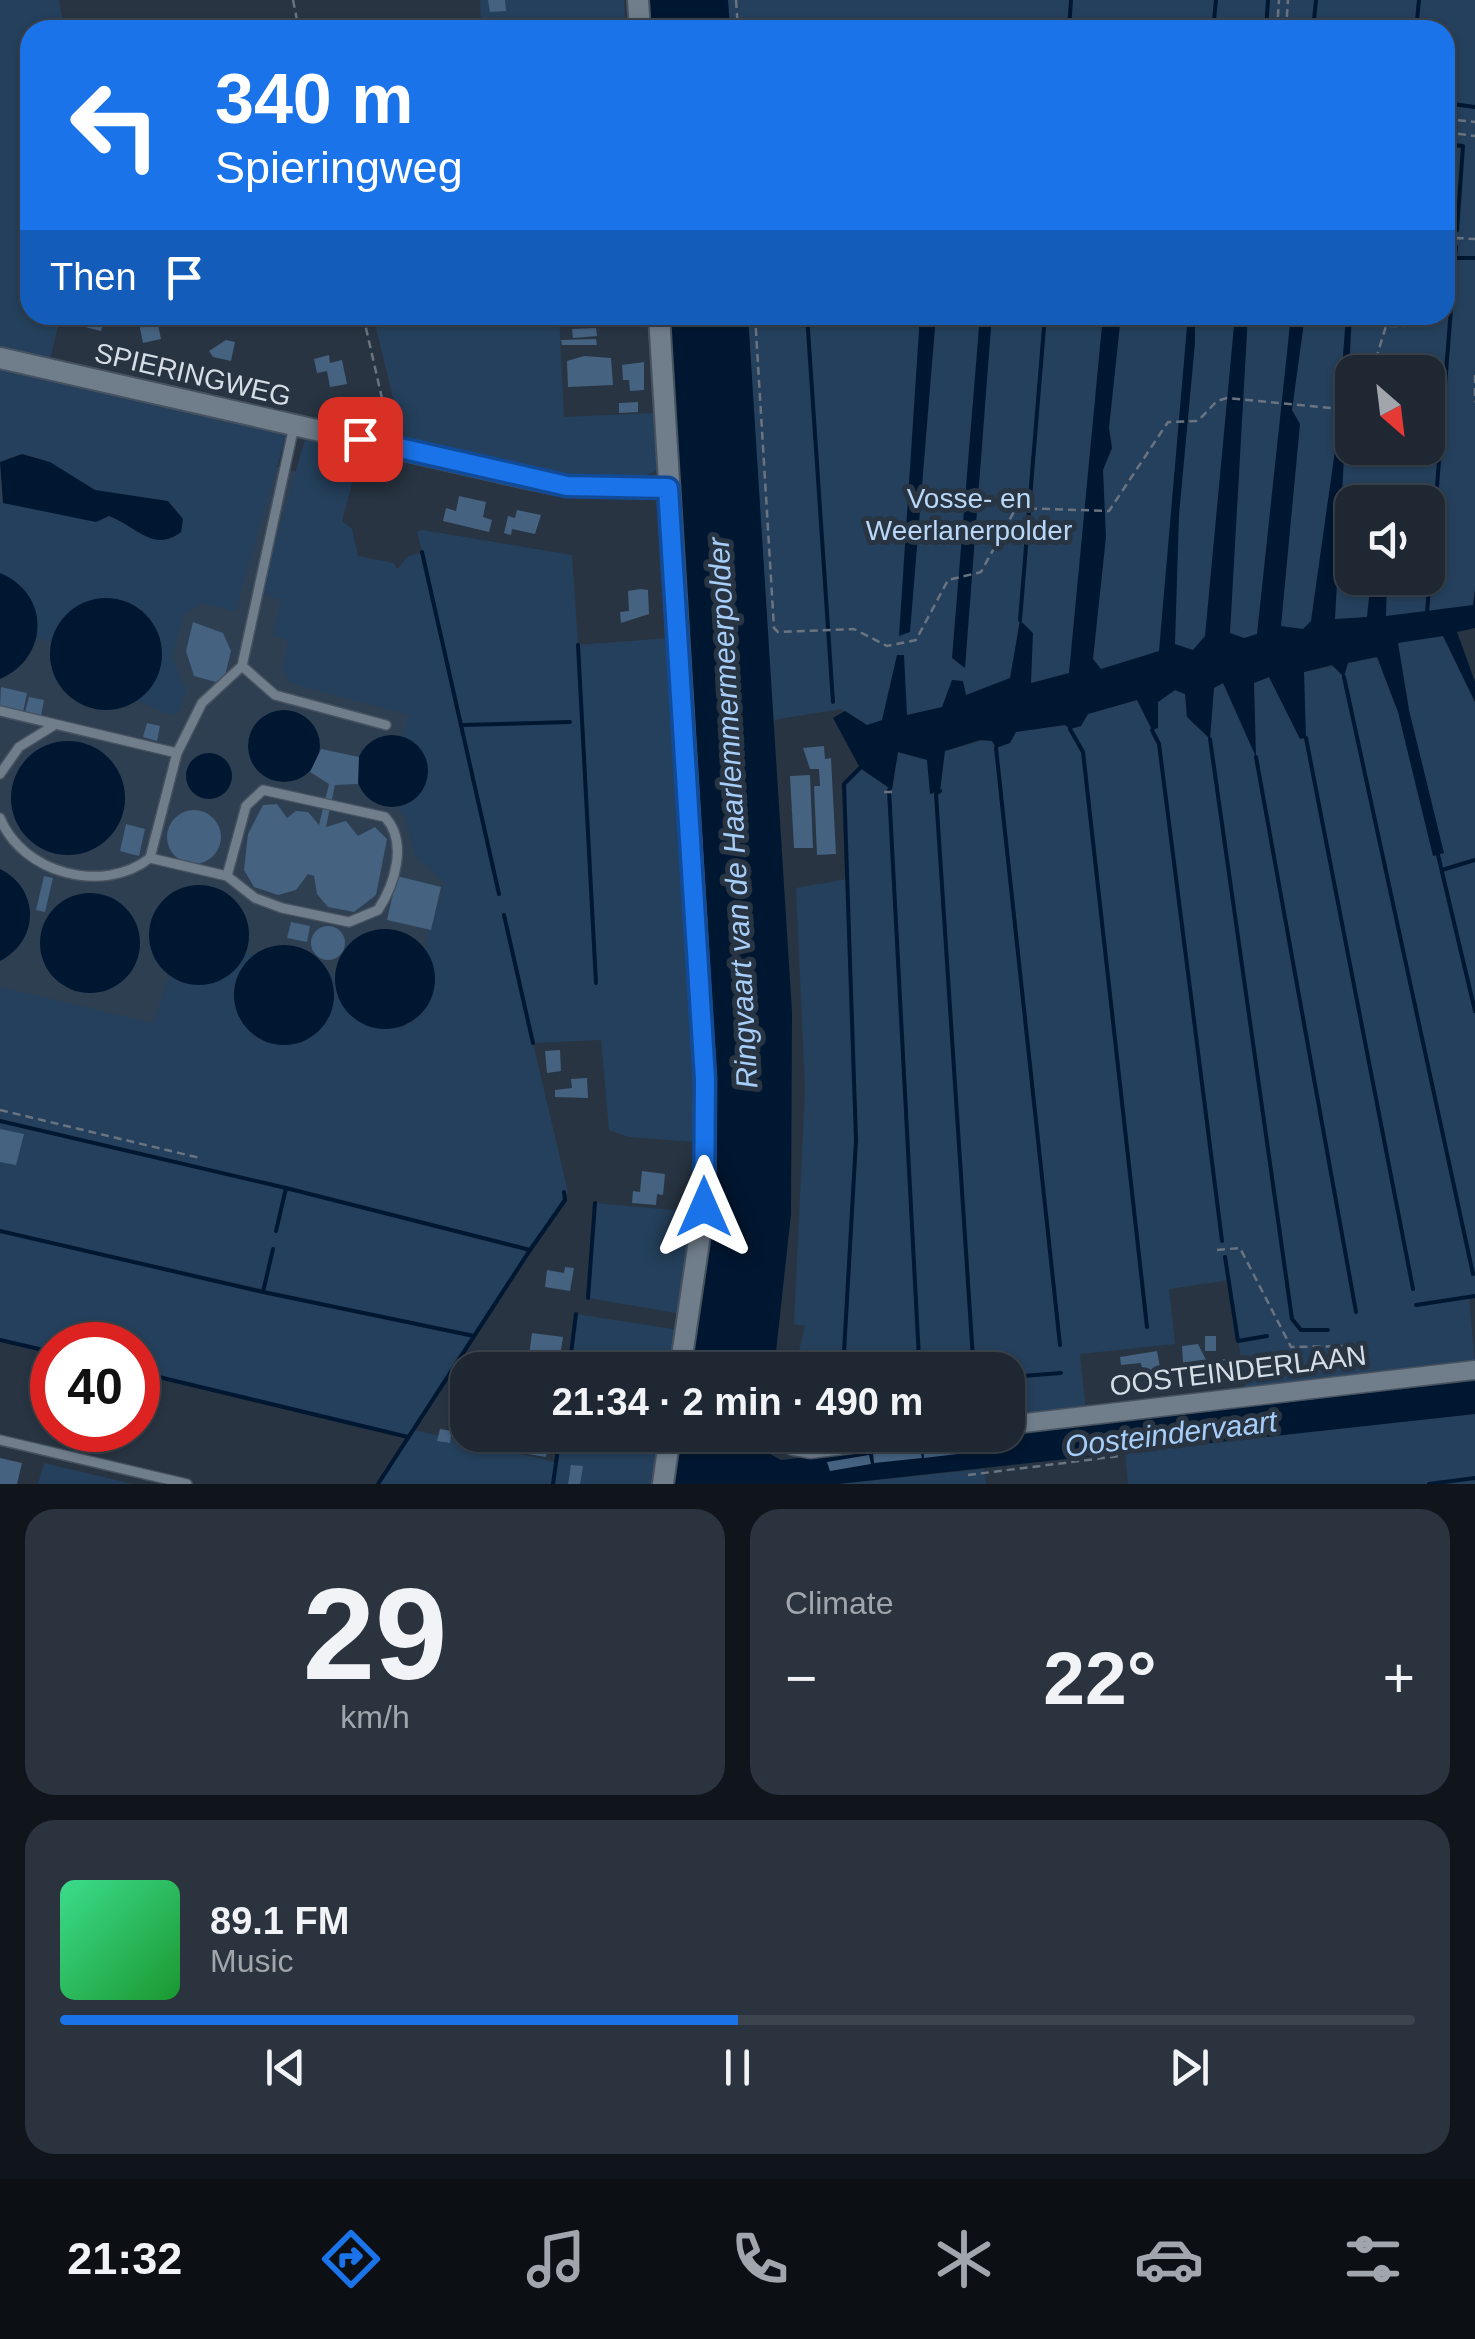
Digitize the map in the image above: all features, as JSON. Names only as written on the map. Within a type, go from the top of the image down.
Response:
[{"type":"street","points":[[660,325],[705,1079],[704,1207],[683,1352]]},
{"type":"street","name":"SPIERINGWEG","points":[[0,358],[567,486],[668,488]]},
{"type":"street","name":"OOSTEINDERLAAN","points":[[1025,1423],[1475,1370]]},
{"type":"street","points":[[663,1484],[668,1452]]},
{"type":"lane","points":[[150,858],[176,752],[202,703],[242,666],[294,426]]},
{"type":"lane","points":[[242,666],[275,694],[386,725]]},
{"type":"lane","points":[[0,711],[176,752]]},
{"type":"lane","points":[[0,774],[19,747],[56,724]]},
{"type":"lane","points":[[0,818],[23,852],[50,866],[96,878],[111,877],[150,858],[227,876],[255,898],[282,908],[359,921],[384,901],[399,844],[385,817],[263,790],[246,806],[227,876]]},
{"type":"lane","points":[[0,1440],[186,1484]]},
{"type":"path","points":[[1455,237],[1475,239]]},
{"type":"path","points":[[366,325],[388,422]]},
{"type":"path","points":[[756,325],[774,628],[854,629],[887,646],[916,640],[948,580],[958,574],[975,576],[1016,508],[1026,505],[1105,512],[1114,506],[1168,422],[1198,421],[1217,401],[1227,398],[1335,408]]},
{"type":"path","points":[[1377,355],[1386,326],[1392,325]]},
{"type":"path","points":[[1475,374],[1475,402]]},
{"type":"path","points":[[884,792],[894,792]]},
{"type":"path","points":[[0,1110],[200,1158]]},
{"type":"path","points":[[1218,1250],[1240,1248],[1291,1346],[1347,1346],[1360,1384]]},
{"type":"path","points":[[968,1475],[1119,1456]]},
{"type":"shaded area","points":[[0,395],[324,479],[307,543],[418,574],[532,1122],[0,994]]},
{"type":"green space","points":[[0,0],[59,0],[63,20],[20,20],[20,325],[58,325],[50,359],[0,347]]},
{"type":"green space","points":[[480,0],[624,0],[625,20],[481,20]]},
{"type":"green space","name":"Vosse- en Weerlanerpolder","points":[[728,0],[1475,0],[1475,618],[867,725],[841,709],[773,720],[749,325],[1455,325],[1455,20],[729,20]]},
{"type":"green space","points":[[375,325],[559,325],[564,417],[655,413],[658,468],[640,477],[576,477],[496,463],[403,440]]},
{"type":"green space","points":[[0,366],[287,432],[235,612],[202,603],[184,614],[172,657],[186,691],[179,712],[171,715],[136,700],[151,685],[161,657],[154,627],[134,611],[114,599],[94,600],[67,617],[51,642],[37,638],[26,601],[0,573],[0,501],[96,522],[109,516],[138,530],[168,501],[100,491],[36,457],[13,456],[0,462]]},
{"type":"green space","points":[[306,436],[361,450],[342,521],[352,529],[358,556],[394,563],[397,570],[407,557],[422,552],[417,531],[423,530],[572,555],[578,645],[669,638],[698,1099],[696,1142],[629,1137],[609,1130],[601,1040],[533,1043],[568,1192],[464,1352],[450,1352],[450,1374],[414,1430],[450,1438],[450,1452],[511,1452],[555,1462],[556,1452],[660,1452],[655,1484],[378,1484],[408,1437],[160,1376],[160,1322],[30,1322],[30,1346],[0,1339],[0,987],[153,1023],[169,976],[192,984],[213,982],[231,972],[245,953],[254,955],[239,976],[235,999],[241,1021],[259,1039],[318,1032],[334,1000],[331,975],[347,1008],[373,1026],[404,1026],[418,1018],[432,996],[434,982],[427,943],[444,882],[415,856],[405,817],[397,808],[410,803],[428,777],[424,754],[402,736],[409,715],[290,683],[283,669],[288,640],[273,636],[281,600],[261,592]]},
{"type":"green space","points":[[1443,636],[1475,702],[1475,1296],[1469,1297],[1475,1364],[1246,1392],[1229,1280],[1169,1289],[1175,1344],[1080,1354],[1086,1411],[1025,1418],[1025,1352],[799,1352],[805,1326],[794,1324],[805,1089],[796,888],[847,879],[844,784],[862,765],[871,773],[898,761],[897,752],[927,759],[931,794],[940,790],[944,751],[1038,726],[1065,725],[1071,729],[1081,726],[1087,714],[1137,700],[1153,730],[1158,727],[1158,702],[1175,690],[1185,694],[1209,738],[1214,687],[1224,683],[1255,754],[1254,683],[1269,677],[1300,738],[1305,738],[1304,672],[1377,657],[1398,712],[1409,710],[1398,642]]},
{"type":"green space","points":[[595,1203],[694,1212],[681,1314],[588,1298]]},
{"type":"green space","points":[[576,1314],[679,1330],[676,1352],[571,1352]]},
{"type":"green space","points":[[1475,1414],[1475,1484],[1128,1484],[1125,1451]]},
{"type":"green space","points":[[44,1463],[133,1484],[38,1484]]},
{"type":"green space","points":[[984,1469],[986,1484],[838,1484]]},
{"type":"water","points":[[646,0],[728,0],[729,20],[647,20]]},
{"type":"water","name":"Ringvaart van de Haarlemmermeerpolder","points":[[667,325],[749,325],[792,1012],[791,1214],[776,1352],[692,1352],[715,1161],[713,1053]]},
{"type":"water","points":[[919,325],[935,325],[910,632],[899,636]]},
{"type":"water","points":[[979,325],[991,325],[965,668],[952,658]]},
{"type":"water","points":[[1102,325],[1120,325],[1109,428],[1112,448],[1103,470],[1106,537],[1093,659],[1101,669],[1159,651],[1187,325],[1195,325],[1195,343],[1179,515],[1175,644],[1193,650],[1205,636],[1234,325],[1247,325],[1230,633],[1244,638],[1257,634],[1290,325],[1304,325],[1292,410],[1300,424],[1281,626],[1303,629],[1311,621],[1335,450],[1335,465],[1344,465],[1342,485],[1335,485],[1335,619],[1367,617],[1369,595],[1387,595],[1386,616],[1473,605],[1475,589],[1475,628],[1457,632],[1475,682],[1475,702],[1443,636],[1398,643],[1409,710],[1444,853],[1433,856],[1398,712],[1377,657],[1348,663],[1344,677],[1332,665],[1304,672],[1306,738],[1300,739],[1269,677],[1254,683],[1256,757],[1223,683],[1214,688],[1210,739],[1187,717],[1185,694],[1175,690],[1158,702],[1158,728],[1152,730],[1137,700],[1088,714],[1081,726],[1070,729],[1065,725],[1016,732],[1010,743],[996,748],[992,741],[980,740],[945,751],[940,791],[930,794],[927,760],[898,752],[892,790],[860,768],[833,718],[845,711],[867,725],[882,720],[897,655],[904,655],[907,715],[942,707],[952,680],[963,681],[966,695],[1010,678],[1020,620],[1033,633],[1031,683],[1069,673]]},
{"type":"water","points":[[1345,325],[1351,325],[1350,355],[1343,355]]},
{"type":"water","points":[[22,454],[50,462],[95,490],[168,501],[183,519],[181,532],[171,538],[154,539],[109,516],[96,522],[3,503],[0,462]]},
{"type":"water","points":[[0,573],[28,595],[38,626],[28,657],[0,679]]},
{"type":"water","points":[[106,598],[127,603],[145,615],[157,633],[162,654],[157,675],[145,693],[127,705],[106,710],[85,705],[67,693],[55,675],[50,654],[55,633],[67,615],[85,603]]},
{"type":"water","points":[[284,710],[298,712],[310,720],[318,732],[318,760],[310,772],[298,780],[284,782],[270,780],[258,772],[250,760],[248,746],[250,732],[258,720],[270,712]]},
{"type":"water","points":[[392,735],[418,745],[428,771],[418,797],[392,807],[366,797],[356,771],[366,745]]},
{"type":"water","points":[[68,741],[90,746],[108,758],[120,776],[125,798],[120,820],[108,838],[90,850],[68,855],[46,850],[28,838],[16,820],[11,798],[16,776],[28,758],[46,746]]},
{"type":"water","points":[[209,753],[225,760],[232,776],[225,792],[209,799],[193,792],[186,776],[193,760]]},
{"type":"water","points":[[0,869],[22,889],[30,915],[22,941],[0,961]]},
{"type":"water","points":[[199,885],[227,893],[241,907],[249,935],[241,963],[227,977],[199,985],[171,977],[157,963],[149,935],[157,907],[171,893]]},
{"type":"water","points":[[90,893],[109,897],[125,908],[136,924],[140,943],[136,962],[125,978],[109,989],[90,993],[71,989],[55,978],[44,962],[40,943],[44,924],[55,908],[71,897]]},
{"type":"water","points":[[385,929],[413,937],[427,951],[435,979],[427,1007],[413,1021],[385,1029],[357,1021],[343,1007],[335,979],[343,951],[357,937]]},
{"type":"water","points":[[284,945],[312,953],[326,967],[334,995],[326,1023],[312,1037],[284,1045],[256,1037],[242,1023],[234,995],[242,967],[256,953]]},
{"type":"water","name":"Oosteindervaart","points":[[1475,1381],[1475,1414],[838,1484],[674,1484],[679,1452],[768,1452],[781,1460],[851,1452],[1025,1452],[1025,1432]]},
{"type":"building","points":[[488,0],[505,0],[506,11],[490,12]]},
{"type":"building","points":[[77,325],[102,325],[101,331]]},
{"type":"building","points":[[139,325],[158,325],[161,339],[143,343]]},
{"type":"building","points":[[596,328],[597,336],[573,338],[572,329]]},
{"type":"building","points":[[596,339],[597,345],[562,345],[561,340]]},
{"type":"building","points":[[226,340],[235,342],[231,361],[213,357],[209,351]]},
{"type":"building","points":[[329,355],[330,363],[342,360],[347,384],[330,387],[327,371],[317,373],[314,359]]},
{"type":"building","points":[[584,356],[611,358],[613,385],[568,387],[567,361]]},
{"type":"building","points":[[644,362],[644,390],[630,391],[629,380],[623,380],[622,365]]},
{"type":"building","points":[[638,402],[638,412],[619,413],[619,403]]},
{"type":"building","points":[[459,496],[486,502],[483,517],[492,520],[489,532],[443,521],[446,508],[456,511]]},
{"type":"building","points":[[517,510],[541,515],[535,534],[512,529],[511,535],[504,533],[508,516],[515,518]]},
{"type":"building","points":[[648,590],[649,614],[621,623],[620,612],[629,611],[628,591]]},
{"type":"building","points":[[193,622],[223,633],[231,651],[223,684],[194,676],[186,651]]},
{"type":"building","points":[[1,687],[27,693],[23,712],[0,706]]},
{"type":"building","points":[[29,697],[44,700],[41,716],[25,712]]},
{"type":"building","points":[[147,723],[160,726],[157,741],[143,737]]},
{"type":"building","points":[[824,746],[825,759],[831,758],[836,854],[817,855],[814,786],[820,786],[819,769],[810,769],[803,748]]},
{"type":"building","points":[[321,749],[359,757],[358,784],[335,785],[326,827],[346,821],[358,836],[375,827],[387,839],[376,895],[354,912],[328,907],[317,894],[314,876],[308,874],[296,890],[278,895],[254,887],[244,870],[248,834],[263,805],[277,804],[287,818],[296,811],[308,812],[319,825],[329,784],[310,772]]},
{"type":"building","points":[[810,775],[813,848],[794,848],[790,776]]},
{"type":"building","points":[[194,810],[213,818],[221,837],[213,856],[194,864],[175,856],[167,837],[175,818]]},
{"type":"building","points":[[126,824],[145,829],[139,856],[120,851]]},
{"type":"building","points":[[44,876],[53,878],[45,912],[36,910]]},
{"type":"building","points":[[397,876],[441,887],[431,930],[387,920]]},
{"type":"building","points":[[291,922],[310,926],[307,942],[287,938]]},
{"type":"building","points":[[328,926],[340,931],[345,943],[340,955],[328,960],[316,955],[311,943],[316,931]]},
{"type":"building","points":[[560,1050],[561,1071],[547,1073],[545,1051]]},
{"type":"building","points":[[587,1078],[588,1098],[555,1097],[555,1090],[572,1088],[571,1079]]},
{"type":"building","points":[[0,1129],[24,1134],[16,1165],[0,1162]]},
{"type":"building","points":[[642,1171],[665,1174],[663,1195],[657,1194],[656,1205],[632,1203],[633,1191],[640,1192]]},
{"type":"building","points":[[565,1267],[574,1268],[570,1291],[545,1287],[547,1270],[564,1273]]},
{"type":"building","points":[[532,1333],[563,1337],[561,1352],[529,1352]]},
{"type":"building","points":[[1205,1336],[1216,1336],[1216,1351],[1205,1351]]},
{"type":"building","points":[[1198,1344],[1206,1360],[1226,1359],[1227,1377],[1200,1373],[1195,1382],[1184,1379],[1182,1346]]},
{"type":"building","points":[[1157,1351],[1163,1383],[1145,1385],[1141,1363],[1121,1365],[1120,1357]]},
{"type":"building","points":[[440,1429],[450,1431],[450,1443],[437,1441]]},
{"type":"building","points":[[515,1452],[547,1452],[546,1457]]},
{"type":"building","points":[[921,1452],[922,1458],[874,1463],[873,1453]]},
{"type":"building","points":[[924,1452],[974,1452],[924,1458]]},
{"type":"building","points":[[869,1455],[871,1464],[830,1471],[827,1462]]},
{"type":"building","points":[[0,1458],[22,1463],[17,1484],[0,1484]]},
{"type":"building","points":[[571,1465],[583,1466],[580,1484],[568,1484]]},
{"type":"waterway","points":[[1070,20],[1071,0]]},
{"type":"waterway","points":[[1214,20],[1216,0]]},
{"type":"waterway","points":[[1267,20],[1268,0]]},
{"type":"waterway","points":[[1314,20],[1316,0]]},
{"type":"waterway","points":[[1417,20],[1419,0]]},
{"type":"waterway","points":[[1455,104],[1475,107]]},
{"type":"waterway","points":[[1455,145],[1463,146],[1457,230]]},
{"type":"waterway","points":[[1455,258],[1456,247]]},
{"type":"waterway","points":[[1455,258],[1475,258]]},
{"type":"waterway","points":[[808,325],[833,702]]},
{"type":"waterway","points":[[1020,620],[1044,325]]},
{"type":"waterway","points":[[1427,613],[1450,325]]},
{"type":"waterway","points":[[422,552],[499,894]]},
{"type":"waterway","points":[[578,645],[596,983]]},
{"type":"waterway","points":[[1344,677],[1473,1274]]},
{"type":"waterway","points":[[461,725],[570,722]]},
{"type":"waterway","points":[[1070,729],[1083,752],[1147,1327]]},
{"type":"waterway","points":[[1152,730],[1159,744],[1222,1241]]},
{"type":"waterway","points":[[1306,738],[1413,1289]]},
{"type":"waterway","points":[[1210,739],[1292,1319],[1301,1330],[1328,1330]]},
{"type":"waterway","points":[[996,748],[1060,1345]]},
{"type":"waterway","points":[[1256,757],[1356,1312]]},
{"type":"waterway","points":[[844,1352],[856,1140],[844,784],[860,768]]},
{"type":"waterway","points":[[889,790],[919,1352]]},
{"type":"waterway","points":[[940,791],[936,794],[973,1352]]},
{"type":"waterway","points":[[1438,855],[1475,1011]]},
{"type":"waterway","points":[[1442,870],[1475,860]]},
{"type":"waterway","points":[[504,915],[533,1043]]},
{"type":"waterway","points":[[0,1121],[286,1188]]},
{"type":"waterway","points":[[276,1231],[286,1188],[530,1250],[565,1200],[564,1192]]},
{"type":"waterway","points":[[588,1298],[595,1203]]},
{"type":"waterway","points":[[0,1231],[263,1292]]},
{"type":"waterway","points":[[273,1249],[263,1292],[474,1336]]},
{"type":"waterway","points":[[378,1484],[530,1250]]},
{"type":"waterway","points":[[1225,1257],[1238,1341],[1267,1336]]},
{"type":"waterway","points":[[1416,1305],[1475,1296]]},
{"type":"waterway","points":[[571,1352],[576,1314]]},
{"type":"waterway","points":[[0,1340],[30,1347]]},
{"type":"waterway","points":[[1025,1376],[1061,1373]]},
{"type":"waterway","points":[[160,1377],[408,1437]]},
{"type":"waterway","points":[[553,1484],[558,1452]]},
{"type":"waterway","points":[[1429,1484],[1475,1478]]},
{"type":"route","points":[[360,439],[567,486],[668,488],[705,1079],[704,1207]]}]
